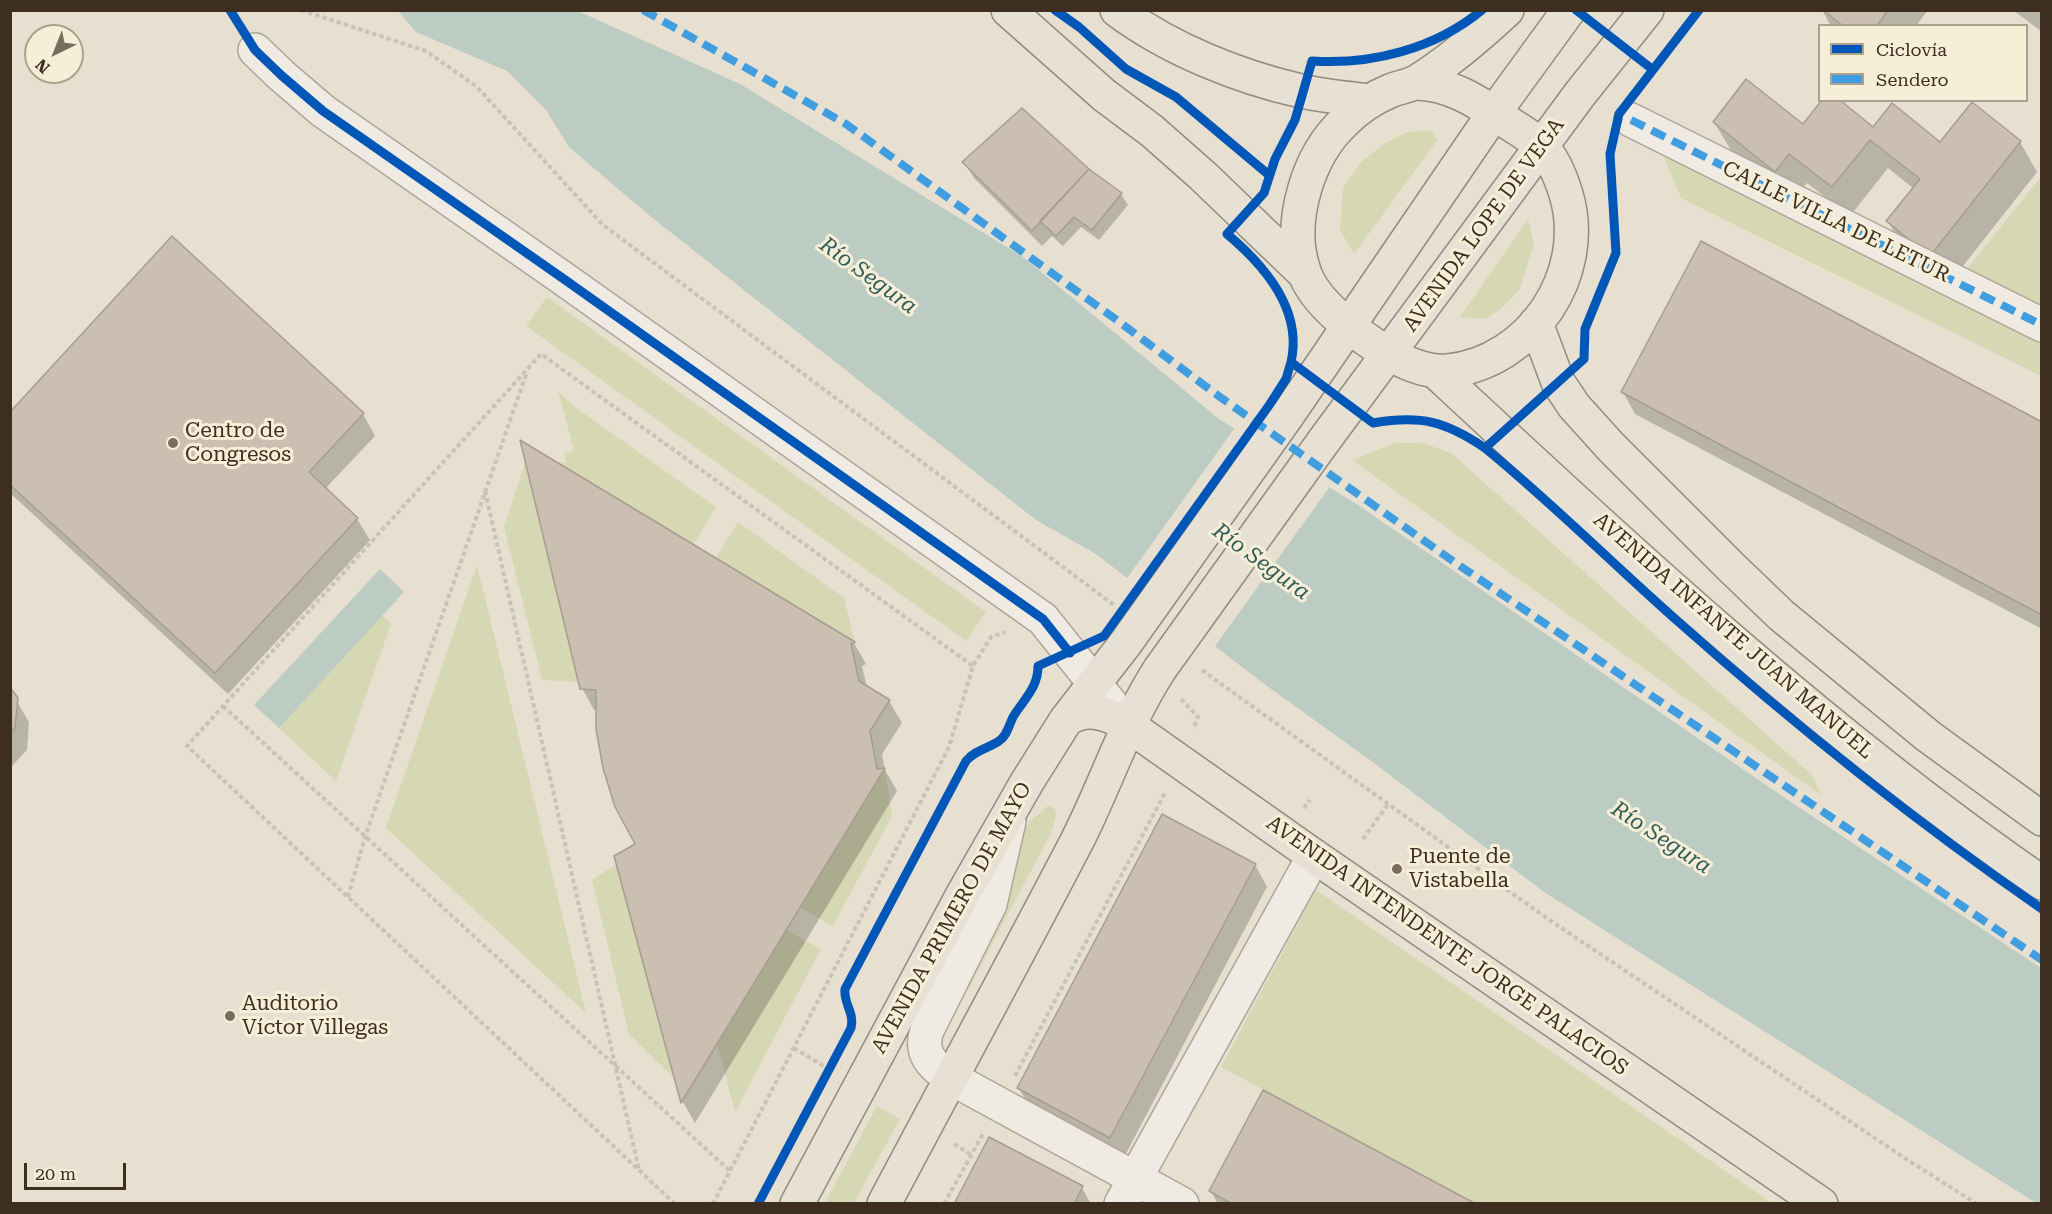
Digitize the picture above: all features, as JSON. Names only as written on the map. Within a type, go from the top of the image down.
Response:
[{"type":"main road","points":[[1008,10],[1104,95],[1152,131],[1194,169],[1304,273],[1319,296],[1335,314],[1389,354],[1422,369],[1437,373],[1473,366],[1491,359],[1509,350],[1536,323],[1560,288],[1573,234],[1570,209],[1555,166],[1541,146],[1473,99],[1455,90],[1434,84],[1416,83],[1391,90],[1369,101],[1332,135],[1313,169],[1304,195],[1300,223],[1304,273]]},
{"type":"main road","points":[[1118,10],[1156,35],[1238,73],[1304,92],[1369,101]]},
{"type":"main road","points":[[1416,83],[1479,37],[1507,10]]},
{"type":"main road","points":[[1348,325],[1494,113],[1569,10]]},
{"type":"main road","name":"AVENIDA LOPE DE VEGA","points":[[1159,671],[1323,442],[1541,146],[1642,18]]},
{"type":"main road","points":[[1536,323],[1558,382],[1574,406],[1611,447],[1730,566],[1781,615],[1928,736],[2042,819]]},
{"type":"main road","name":"AVENIDA PRIMERO DE MAYO","points":[[797,1203],[962,896],[1066,720],[1125,644],[1287,416],[1348,325]]},
{"type":"main road","name":"AVENIDA INFANTE JUAN MANUEL","points":[[1437,373],[1688,603],[1805,703],[1942,811],[2042,883]]},
{"type":"main road","points":[[884,1203],[1077,840],[1128,725],[1159,671]]},
{"type":"main road","name":"AVENIDA INTENDENTE JORGE PALACIOS","points":[[1066,720],[1079,713],[1092,712],[1112,717],[1128,725],[1314,856],[1821,1203]]},
{"type":"street","points":[[255,50],[323,111],[1042,619],[1128,725]]},
{"type":"street","name":"CALLE VILLA DE LETUR","points":[[1631,120],[2042,325]]},
{"type":"street","points":[[1012,808],[990,904],[924,1038],[924,1047],[930,1061],[951,1078],[999,1106],[1128,1191],[1182,1203]]},
{"type":"street","points":[[1128,1191],[1314,856]]},
{"type":"path","points":[[675,1203],[187,746],[541,354],[972,666]]},
{"type":"path","points":[[348,897],[365,837],[528,369]]},
{"type":"path","points":[[486,491],[639,1170]]},
{"type":"path","points":[[713,1203],[949,747],[972,666],[991,637],[1042,619]]},
{"type":"path","points":[[944,1203],[999,1106],[1162,800],[1198,717],[1179,696],[1180,690],[1159,671]]},
{"type":"path","points":[[222,706],[730,1171]]},
{"type":"path","points":[[1363,838],[1388,804]]},
{"type":"path","points":[[824,1079],[834,1060]]},
{"type":"green space","points":[[1647,116],[1957,281],[2041,177],[2041,376],[1681,198]]},
{"type":"green space","points":[[1430,130],[1438,139],[1354,254],[1340,230],[1343,188],[1361,162],[1385,143],[1407,132]]},
{"type":"green space","points":[[1528,219],[1534,243],[1520,289],[1501,309],[1485,319],[1460,317]]},
{"type":"green space","points":[[547,297],[986,612],[966,641],[526,326]]},
{"type":"green space","points":[[558,391],[572,405],[716,507],[693,545],[560,464],[566,462],[564,454],[574,450]]},
{"type":"green space","points":[[1395,443],[1422,443],[1451,453],[1813,776],[1821,795],[1352,460]]},
{"type":"green space","points":[[525,463],[579,682],[542,680],[504,527]]},
{"type":"green space","points":[[738,522],[844,598],[855,642],[716,558]]},
{"type":"green space","points":[[477,565],[586,1013],[386,828]]},
{"type":"green space","points":[[382,615],[391,624],[336,781],[279,728]]},
{"type":"green space","points":[[885,768],[892,816],[833,926],[800,908]]},
{"type":"green space","points":[[1049,805],[1055,809],[1056,815],[1051,833],[950,1024],[947,1025],[1018,841],[1031,820]]},
{"type":"green space","points":[[617,864],[675,1079],[629,1034],[592,880]]},
{"type":"green space","points":[[1316,890],[1772,1203],[1476,1203],[1221,1067]]},
{"type":"green space","points":[[786,930],[821,949],[735,1112],[717,1044]]},
{"type":"green space","points":[[877,1106],[900,1119],[854,1203],[825,1203]]},
{"type":"water","name":"Río Segura","points":[[398,11],[578,11],[740,84],[1023,257],[1219,419],[1358,505],[1782,796],[2041,968],[2041,1203],[2036,1203],[1544,892],[1370,760],[1260,681],[1096,554],[1036,520],[650,216],[569,147],[546,110],[507,71],[416,32]]},
{"type":"water","points":[[380,569],[404,592],[279,728],[254,705]]},
{"type":"pier","points":[[1236,426],[1331,485],[1213,649],[1125,581]]},
{"type":"building","points":[[1823,10],[1888,10],[1878,24],[1840,24]]},
{"type":"building","points":[[1746,79],[1803,124],[1820,102],[1842,102],[1873,127],[1892,103],[1940,142],[1972,102],[2021,141],[1930,256],[1886,221],[1920,179],[1870,140],[1832,187],[1789,154],[1775,172],[1713,122]]},
{"type":"building","points":[[1022,108],[1089,169],[1032,231],[962,162]]},
{"type":"building","points":[[1089,169],[1122,193],[1092,230],[1074,217],[1056,236],[1040,221]]},
{"type":"building","name":"Centro de Congresos","points":[[172,236],[364,413],[309,472],[358,518],[215,673],[10,485],[10,412]]},
{"type":"building","points":[[1701,241],[2042,422],[2042,615],[1621,392]]},
{"type":"building","points":[[520,440],[855,642],[851,644],[859,681],[890,700],[870,731],[877,769],[885,768],[681,1103],[614,856],[635,844],[615,807],[603,768],[596,729],[596,690],[580,689]]},
{"type":"building","points":[[10,687],[18,698],[15,728],[10,733]]},
{"type":"building","points":[[1162,814],[1256,864],[1110,1138],[1017,1088]]},
{"type":"building","points":[[1263,1090],[1476,1204],[1232,1204],[1209,1191]]},
{"type":"building","points":[[989,1137],[1083,1186],[1074,1204],[954,1204]]},
{"type":"marked path","points":[[643,10],[846,124],[1220,397],[1460,566],[2042,960]]},
{"type":"marked path","points":[[1631,120],[2042,325]]},
{"type":"cycle path","points":[[230,10],[255,50],[323,111],[1043,619],[1070,653]]},
{"type":"cycle path","points":[[1055,10],[1079,27],[1126,69],[1176,97],[1269,175]]},
{"type":"cycle path","points":[[1291,362],[1293,343],[1286,307],[1267,274],[1227,234],[1264,193],[1275,159],[1295,120],[1312,61],[1357,60],[1402,52],[1444,35],[1464,24],[1482,10]]},
{"type":"cycle path","points":[[1576,10],[1652,69]]},
{"type":"cycle path","points":[[758,1204],[851,1028],[845,989],[966,761],[973,754],[1002,739],[1036,681],[1038,666],[1104,636],[1270,404],[1286,379],[1291,362],[1373,423],[1405,420],[1432,422],[1445,426],[1485,448],[1584,359],[1585,329],[1616,253],[1610,154],[1619,114],[1699,10]]},
{"type":"cycle path","points":[[1485,448],[1763,695],[1900,805],[2042,909]]},
{"type":"place","name":"Centro de Congresos","points":[[173,443]]},
{"type":"place","name":"Puente de Vistabella","points":[[1397,869]]},
{"type":"place","name":"Auditorio Víctor Villegas","points":[[230,1016]]}]
